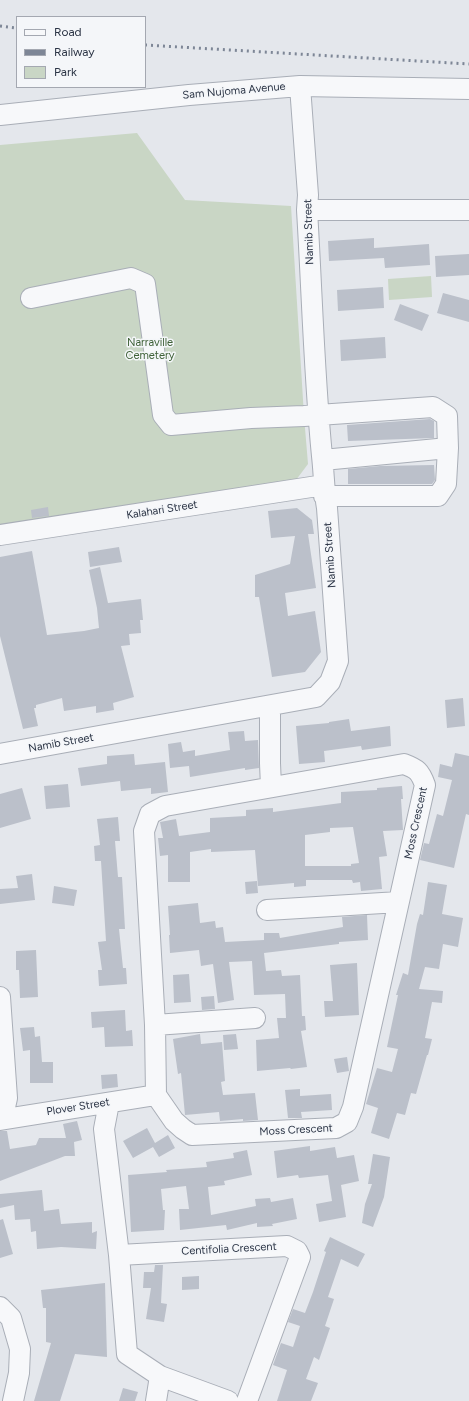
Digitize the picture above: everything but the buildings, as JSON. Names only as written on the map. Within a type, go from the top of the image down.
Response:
[{"type":"street","name":"Sam Nujoma Avenue","points":[[0,115],[189,95],[300,86],[469,89]]},
{"type":"street","name":"Namib Street","points":[[0,754],[270,707],[316,697],[330,682],[338,662],[324,490],[323,460],[318,415],[307,187],[300,86]]},
{"type":"street","points":[[307,210],[469,210]]},
{"type":"street","points":[[31,298],[130,278],[145,284],[163,415],[171,425],[251,418],[433,407],[447,416],[448,448],[323,460]]},
{"type":"street","name":"Kalahari Street","points":[[0,534],[324,490],[438,496],[446,484],[448,448]]},
{"type":"street","points":[[270,707],[270,763],[272,787]]},
{"type":"street","name":"Moss Crescent","points":[[404,764],[421,774],[425,785],[399,902],[353,1107],[347,1122],[336,1128],[192,1135],[174,1121],[156,1095],[155,1025],[144,831],[150,814],[165,806],[404,764]]},
{"type":"street","points":[[267,910],[399,902]]},
{"type":"street","points":[[0,997],[7,1098],[5,1107],[0,1114]]},
{"type":"street","points":[[155,1025],[255,1018]]},
{"type":"street","name":"Plover Street","points":[[0,1120],[156,1095]]},
{"type":"street","points":[[109,1103],[104,1129],[119,1256],[127,1354],[160,1376],[228,1401]]},
{"type":"street","name":"Centifolia Crescent","points":[[119,1256],[287,1246],[297,1251],[300,1257],[247,1401]]},
{"type":"street","points":[[0,1307],[11,1318],[20,1349],[19,1372],[13,1401]]},
{"type":"street","points":[[156,1401],[160,1376]]},
{"type":"green space","name":"Narraville Cemetery","points":[[137,133],[185,200],[291,206],[308,464],[296,480],[0,527],[0,145]]},
{"type":"green space","points":[[431,276],[432,297],[389,300],[388,279]]},
{"type":"railway","points":[[0,26],[16,28]]},
{"type":"railway","points":[[146,45],[469,64]]}]
